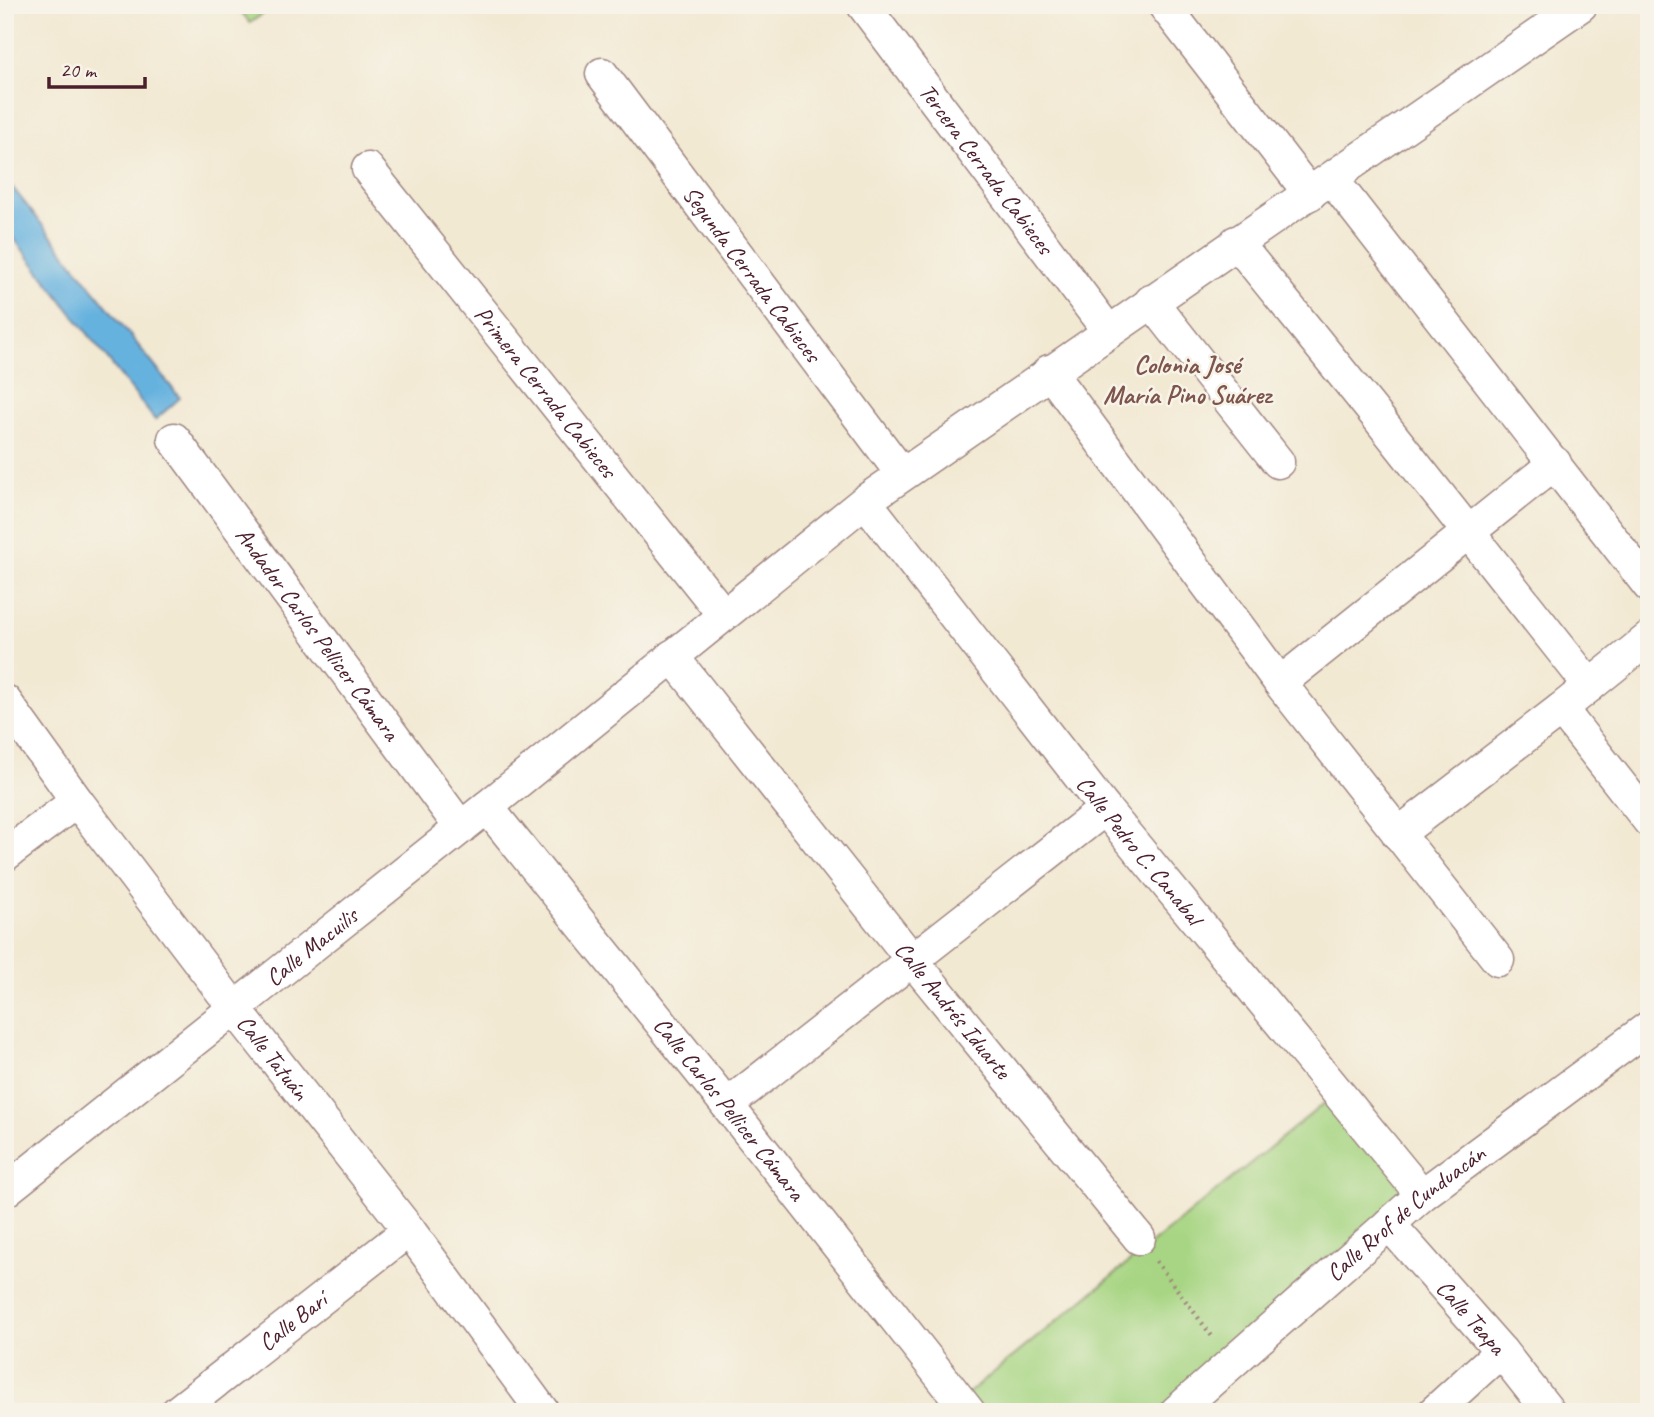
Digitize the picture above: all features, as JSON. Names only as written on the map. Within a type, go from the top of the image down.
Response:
[{"type":"street","name":"Tercera Cerrada Cabieces","points":[[863,5],[1109,332]]},
{"type":"street","points":[[1164,5],[1555,463],[1649,586]]},
{"type":"street","name":"Calle Macuilis","points":[[5,1191],[461,828],[865,501],[1581,5]]},
{"type":"street","name":"Segunda Cerrada Cabieces","points":[[602,74],[902,474]]},
{"type":"street","name":"Primera Cerrada Cabieces","points":[[368,169],[723,614]]},
{"type":"street","points":[[1236,242],[1590,686]]},
{"type":"street","points":[[1151,301],[1278,462]]},
{"type":"street","points":[[1049,372],[1280,683],[1498,960]]},
{"type":"street","name":"Andador Carlos Pellicer Cámara","points":[[174,439],[461,828]]},
{"type":"street","points":[[1280,683],[1555,463]]},
{"type":"street","name":"Calle Pedro C. Canabal","points":[[865,501],[1105,809],[1422,1195]]},
{"type":"street","points":[[1398,834],[1649,638]]},
{"type":"street","name":"Calle Andrés Iduarte","points":[[672,656],[913,961],[1139,1238]]},
{"type":"street","name":"Calle Tatuán","points":[[5,701],[77,801],[408,1230],[543,1412]]},
{"type":"street","points":[[1561,709],[1649,821]]},
{"type":"street","points":[[5,855],[77,801]]},
{"type":"street","name":"Calle Carlos Pellicer Cámara","points":[[487,807],[969,1412]]},
{"type":"street","points":[[727,1105],[1105,809]]},
{"type":"street","name":"Calle Rrof de Cunduacán","points":[[1176,1412],[1422,1195],[1649,1027]]},
{"type":"street","name":"Calle Teapa","points":[[1389,1224],[1501,1351],[1549,1412]]},
{"type":"street","name":"Calle Barí","points":[[177,1412],[408,1230]]},
{"type":"street","points":[[1434,1412],[1501,1351]]},
{"type":"path","points":[[1139,1238],[1231,1363]]},
{"type":"green space","points":[[236,5],[275,5],[250,23]]},
{"type":"green space","points":[[1338,1092],[1422,1195],[1176,1412],[969,1412],[960,1400]]},
{"type":"water","points":[[5,178],[180,398],[155,420],[5,227]]},
{"type":"district","name":"Colonia José María Pino Suárez","points":[[1187,379]]}]
